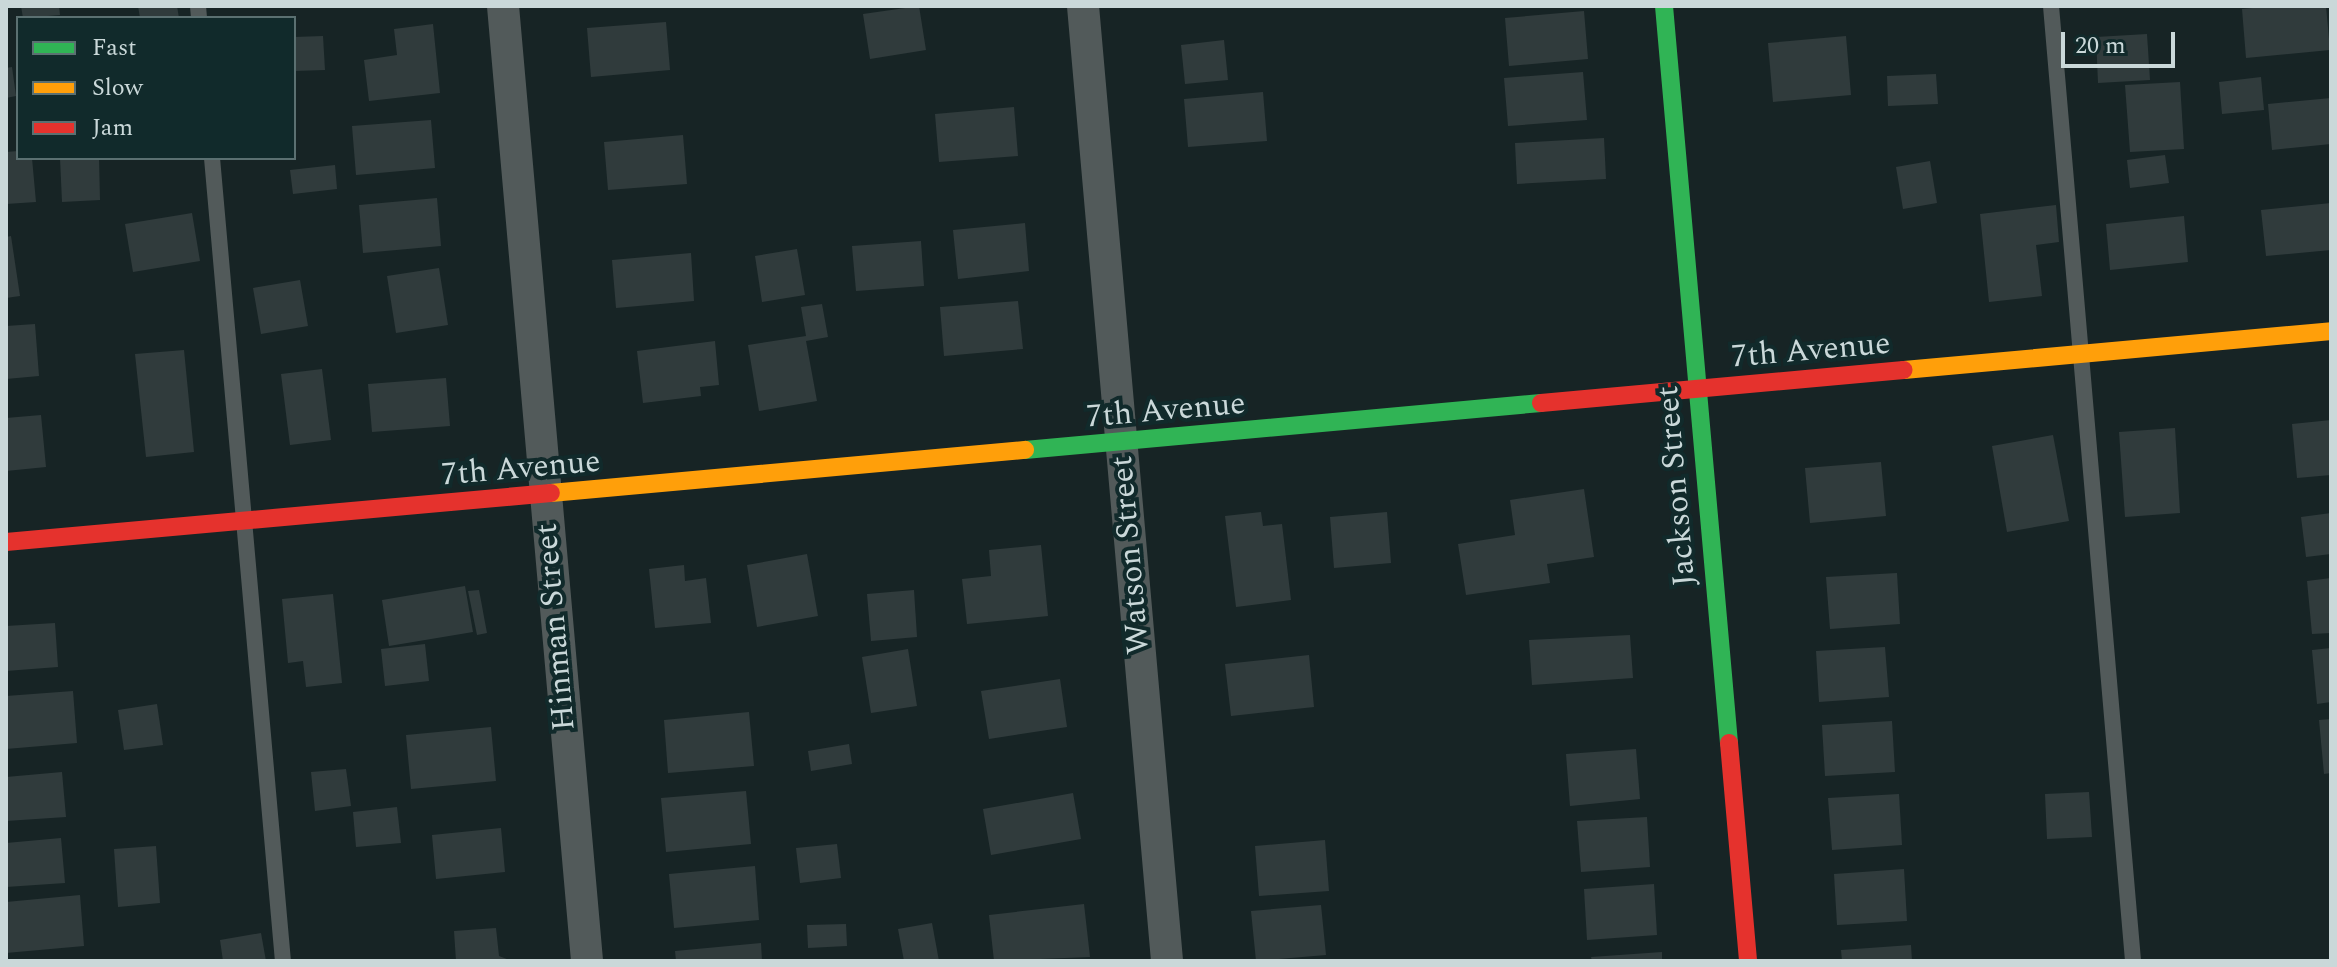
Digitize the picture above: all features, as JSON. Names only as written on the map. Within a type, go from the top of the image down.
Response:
[{"type":"street","name":"Hinman Street","points":[[503,6],[587,961]]},
{"type":"street","name":"Watson Street","points":[[1083,6],[1167,961]]},
{"type":"street","name":"Jackson Street","points":[[1664,6],[1748,961]]},
{"type":"street","name":"7th Avenue","points":[[6,542],[1121,446],[2331,331]]},
{"type":"lane","points":[[2051,6],[2084,354],[2133,961]]},
{"type":"lane","points":[[212,160],[283,961]]},
{"type":"building","points":[[21,6],[59,6],[60,15],[23,16]]},
{"type":"building","points":[[138,6],[177,6],[179,16],[140,16]]},
{"type":"building","points":[[919,6],[926,50],[870,59],[863,14]]},
{"type":"building","points":[[2326,6],[2330,50],[2246,58],[2242,9]]},
{"type":"building","points":[[1584,11],[1588,59],[1509,66],[1505,18]]},
{"type":"building","points":[[666,22],[670,70],[591,77],[587,28]]},
{"type":"building","points":[[433,24],[440,93],[369,101],[364,60],[397,55],[394,29]]},
{"type":"building","points":[[2147,34],[2150,80],[2098,83],[2096,37]]},
{"type":"building","points":[[323,36],[325,70],[296,71],[296,37]]},
{"type":"building","points":[[1846,36],[1851,95],[1773,102],[1768,43]]},
{"type":"building","points":[[1224,40],[1228,80],[1185,84],[1181,45]]},
{"type":"building","points":[[12,67],[16,96],[6,98],[6,68]]},
{"type":"building","points":[[1583,72],[1587,120],[1508,126],[1504,78]]},
{"type":"building","points":[[1936,74],[1938,104],[1888,106],[1887,76]]},
{"type":"building","points":[[2261,77],[2264,110],[2222,114],[2219,82]]},
{"type":"building","points":[[2180,82],[2184,149],[2130,152],[2125,85]]},
{"type":"building","points":[[1263,92],[1267,141],[1188,147],[1184,99]]},
{"type":"building","points":[[2331,98],[2331,144],[2272,150],[2268,104]]},
{"type":"building","points":[[1014,107],[1018,156],[939,162],[935,114]]},
{"type":"building","points":[[431,120],[435,168],[356,175],[352,126]]},
{"type":"building","points":[[683,135],[687,184],[608,190],[604,142]]},
{"type":"building","points":[[1604,138],[1606,179],[1517,184],[1515,143]]},
{"type":"building","points":[[16,151],[16,160],[32,160],[36,202],[6,204],[6,152]]},
{"type":"building","points":[[2165,155],[2169,183],[2130,188],[2127,160]]},
{"type":"building","points":[[60,160],[99,160],[100,200],[62,202]]},
{"type":"building","points":[[1930,161],[1937,203],[1903,209],[1896,167]]},
{"type":"building","points":[[335,165],[337,189],[293,194],[290,170]]},
{"type":"building","points":[[437,198],[441,246],[363,253],[359,205]]},
{"type":"building","points":[[2331,203],[2331,250],[2266,256],[2261,210]]},
{"type":"building","points":[[2056,205],[2059,242],[2036,245],[2042,296],[1989,302],[1980,214]]},
{"type":"building","points":[[192,213],[200,261],[133,272],[125,224]]},
{"type":"building","points":[[2184,216],[2188,262],[2110,270],[2106,224]]},
{"type":"building","points":[[1025,223],[1029,271],[958,279],[953,230]]},
{"type":"building","points":[[11,236],[20,296],[6,298],[6,237]]},
{"type":"building","points":[[921,241],[924,286],[856,291],[852,246]]},
{"type":"building","points":[[797,249],[805,295],[762,302],[755,256]]},
{"type":"building","points":[[691,253],[694,301],[616,308],[612,260]]},
{"type":"building","points":[[439,268],[448,325],[396,333],[387,276]]},
{"type":"building","points":[[300,280],[308,326],[261,334],[253,288]]},
{"type":"building","points":[[1018,301],[1023,349],[944,356],[940,307]]},
{"type":"building","points":[[822,304],[828,337],[806,341],[817,401],[759,411],[748,345],[806,336],[801,307]]},
{"type":"building","points":[[35,324],[39,376],[6,379],[6,326]]},
{"type":"building","points":[[715,341],[719,385],[700,387],[701,396],[643,403],[637,351]]},
{"type":"building","points":[[184,350],[194,452],[146,457],[135,354]]},
{"type":"building","points":[[322,369],[331,440],[290,445],[281,374]]},
{"type":"building","points":[[446,378],[450,426],[372,432],[368,384]]},
{"type":"building","points":[[41,415],[46,467],[6,471],[6,418]]},
{"type":"building","points":[[2331,420],[2331,475],[2297,478],[2292,424]]},
{"type":"building","points":[[2175,428],[2180,513],[2125,517],[2119,432]]},
{"type":"building","points":[[2053,435],[2069,521],[2007,532],[1992,446]]},
{"type":"building","points":[[1881,462],[1886,516],[1810,523],[1805,468]]},
{"type":"building","points":[[1584,489],[1594,557],[1547,564],[1550,583],[1466,595],[1458,544],[1515,535],[1510,500]]},
{"type":"building","points":[[1261,512],[1263,526],[1282,524],[1291,600],[1236,607],[1225,516]]},
{"type":"building","points":[[1387,512],[1391,563],[1334,568],[1330,517]]},
{"type":"building","points":[[2331,513],[2331,554],[2306,557],[2301,517]]},
{"type":"building","points":[[1041,545],[1048,616],[967,624],[962,579],[991,576],[989,550]]},
{"type":"building","points":[[807,554],[818,616],[757,627],[747,565]]},
{"type":"building","points":[[684,565],[685,581],[706,578],[711,623],[655,628],[649,569]]},
{"type":"building","points":[[1897,573],[1900,624],[1830,629],[1826,577]]},
{"type":"building","points":[[2331,578],[2331,633],[2312,634],[2307,581]]},
{"type":"building","points":[[465,586],[473,632],[389,646],[382,600]]},
{"type":"building","points":[[479,590],[487,633],[477,635],[468,591]]},
{"type":"building","points":[[914,590],[917,637],[871,641],[867,594]]},
{"type":"building","points":[[333,594],[342,683],[306,687],[303,661],[288,663],[282,599]]},
{"type":"building","points":[[55,623],[58,667],[6,671],[6,626]]},
{"type":"building","points":[[1630,635],[1633,678],[1532,685],[1529,640]]},
{"type":"building","points":[[425,644],[429,681],[385,686],[381,649]]},
{"type":"building","points":[[1885,647],[1889,697],[1819,702],[1816,651]]},
{"type":"building","points":[[2331,648],[2331,702],[2317,704],[2312,650]]},
{"type":"building","points":[[908,649],[917,706],[871,713],[862,657]]},
{"type":"building","points":[[1309,655],[1314,707],[1231,716],[1225,664]]},
{"type":"building","points":[[1060,679],[1067,727],[989,739],[981,691]]},
{"type":"building","points":[[73,691],[77,743],[6,749],[6,696]]},
{"type":"building","points":[[157,704],[163,745],[124,750],[118,710]]},
{"type":"building","points":[[749,712],[754,766],[668,773],[664,720]]},
{"type":"building","points":[[2331,719],[2331,773],[2324,774],[2319,720]]},
{"type":"building","points":[[1892,721],[1895,772],[1825,776],[1822,725]]},
{"type":"building","points":[[491,727],[496,781],[411,789],[406,735]]},
{"type":"building","points":[[849,744],[852,764],[811,771],[808,751]]},
{"type":"building","points":[[1636,749],[1640,799],[1570,806],[1566,754]]},
{"type":"building","points":[[346,769],[351,806],[315,811],[311,772]]},
{"type":"building","points":[[62,772],[66,817],[6,821],[6,777]]},
{"type":"building","points":[[746,791],[751,844],[666,852],[661,798]]},
{"type":"building","points":[[2089,792],[2092,837],[2047,839],[2045,794]]},
{"type":"building","points":[[1073,793],[1081,839],[991,855],[983,809]]},
{"type":"building","points":[[1899,794],[1902,845],[1832,850],[1828,798]]},
{"type":"building","points":[[397,807],[401,843],[356,847],[353,812]]},
{"type":"building","points":[[1647,817],[1650,867],[1581,872],[1577,821]]},
{"type":"building","points":[[501,828],[505,872],[436,879],[432,835]]},
{"type":"building","points":[[61,838],[65,883],[6,887],[6,843]]},
{"type":"building","points":[[1325,840],[1329,891],[1259,896],[1255,846]]},
{"type":"building","points":[[837,844],[841,878],[800,883],[796,848]]},
{"type":"building","points":[[156,846],[160,903],[118,907],[114,849]]},
{"type":"building","points":[[755,866],[759,920],[674,928],[669,874]]},
{"type":"building","points":[[1904,869],[1907,921],[1837,925],[1834,874]]},
{"type":"building","points":[[1654,884],[1657,935],[1587,940],[1584,889]]},
{"type":"building","points":[[80,895],[84,946],[6,953],[6,902]]},
{"type":"building","points":[[1084,904],[1090,957],[994,961],[989,915]]},
{"type":"building","points":[[1321,905],[1326,955],[1256,961],[1251,911]]},
{"type":"building","points":[[932,923],[939,961],[904,961],[898,929]]},
{"type":"building","points":[[846,924],[847,946],[808,948],[807,925]]},
{"type":"building","points":[[496,928],[499,956],[512,961],[456,961],[454,931]]},
{"type":"building","points":[[261,933],[266,961],[223,961],[220,940]]},
{"type":"building","points":[[761,943],[762,961],[676,961],[675,951]]},
{"type":"building","points":[[1911,945],[1912,961],[1842,961],[1841,950]]},
{"type":"building","points":[[1662,952],[1662,961],[1592,961],[1591,957]]},
{"type":"traffic: fast","points":[[1664,6],[1729,743]]},
{"type":"traffic: fast","points":[[1025,450],[1541,403]]},
{"type":"traffic: slow","points":[[1904,370],[2331,331]]},
{"type":"traffic: slow","points":[[551,493],[1025,450]]},
{"type":"traffic: jam","points":[[1541,403],[1904,370]]},
{"type":"traffic: jam","points":[[6,542],[551,493]]},
{"type":"traffic: jam","points":[[1729,743],[1748,961]]}]
